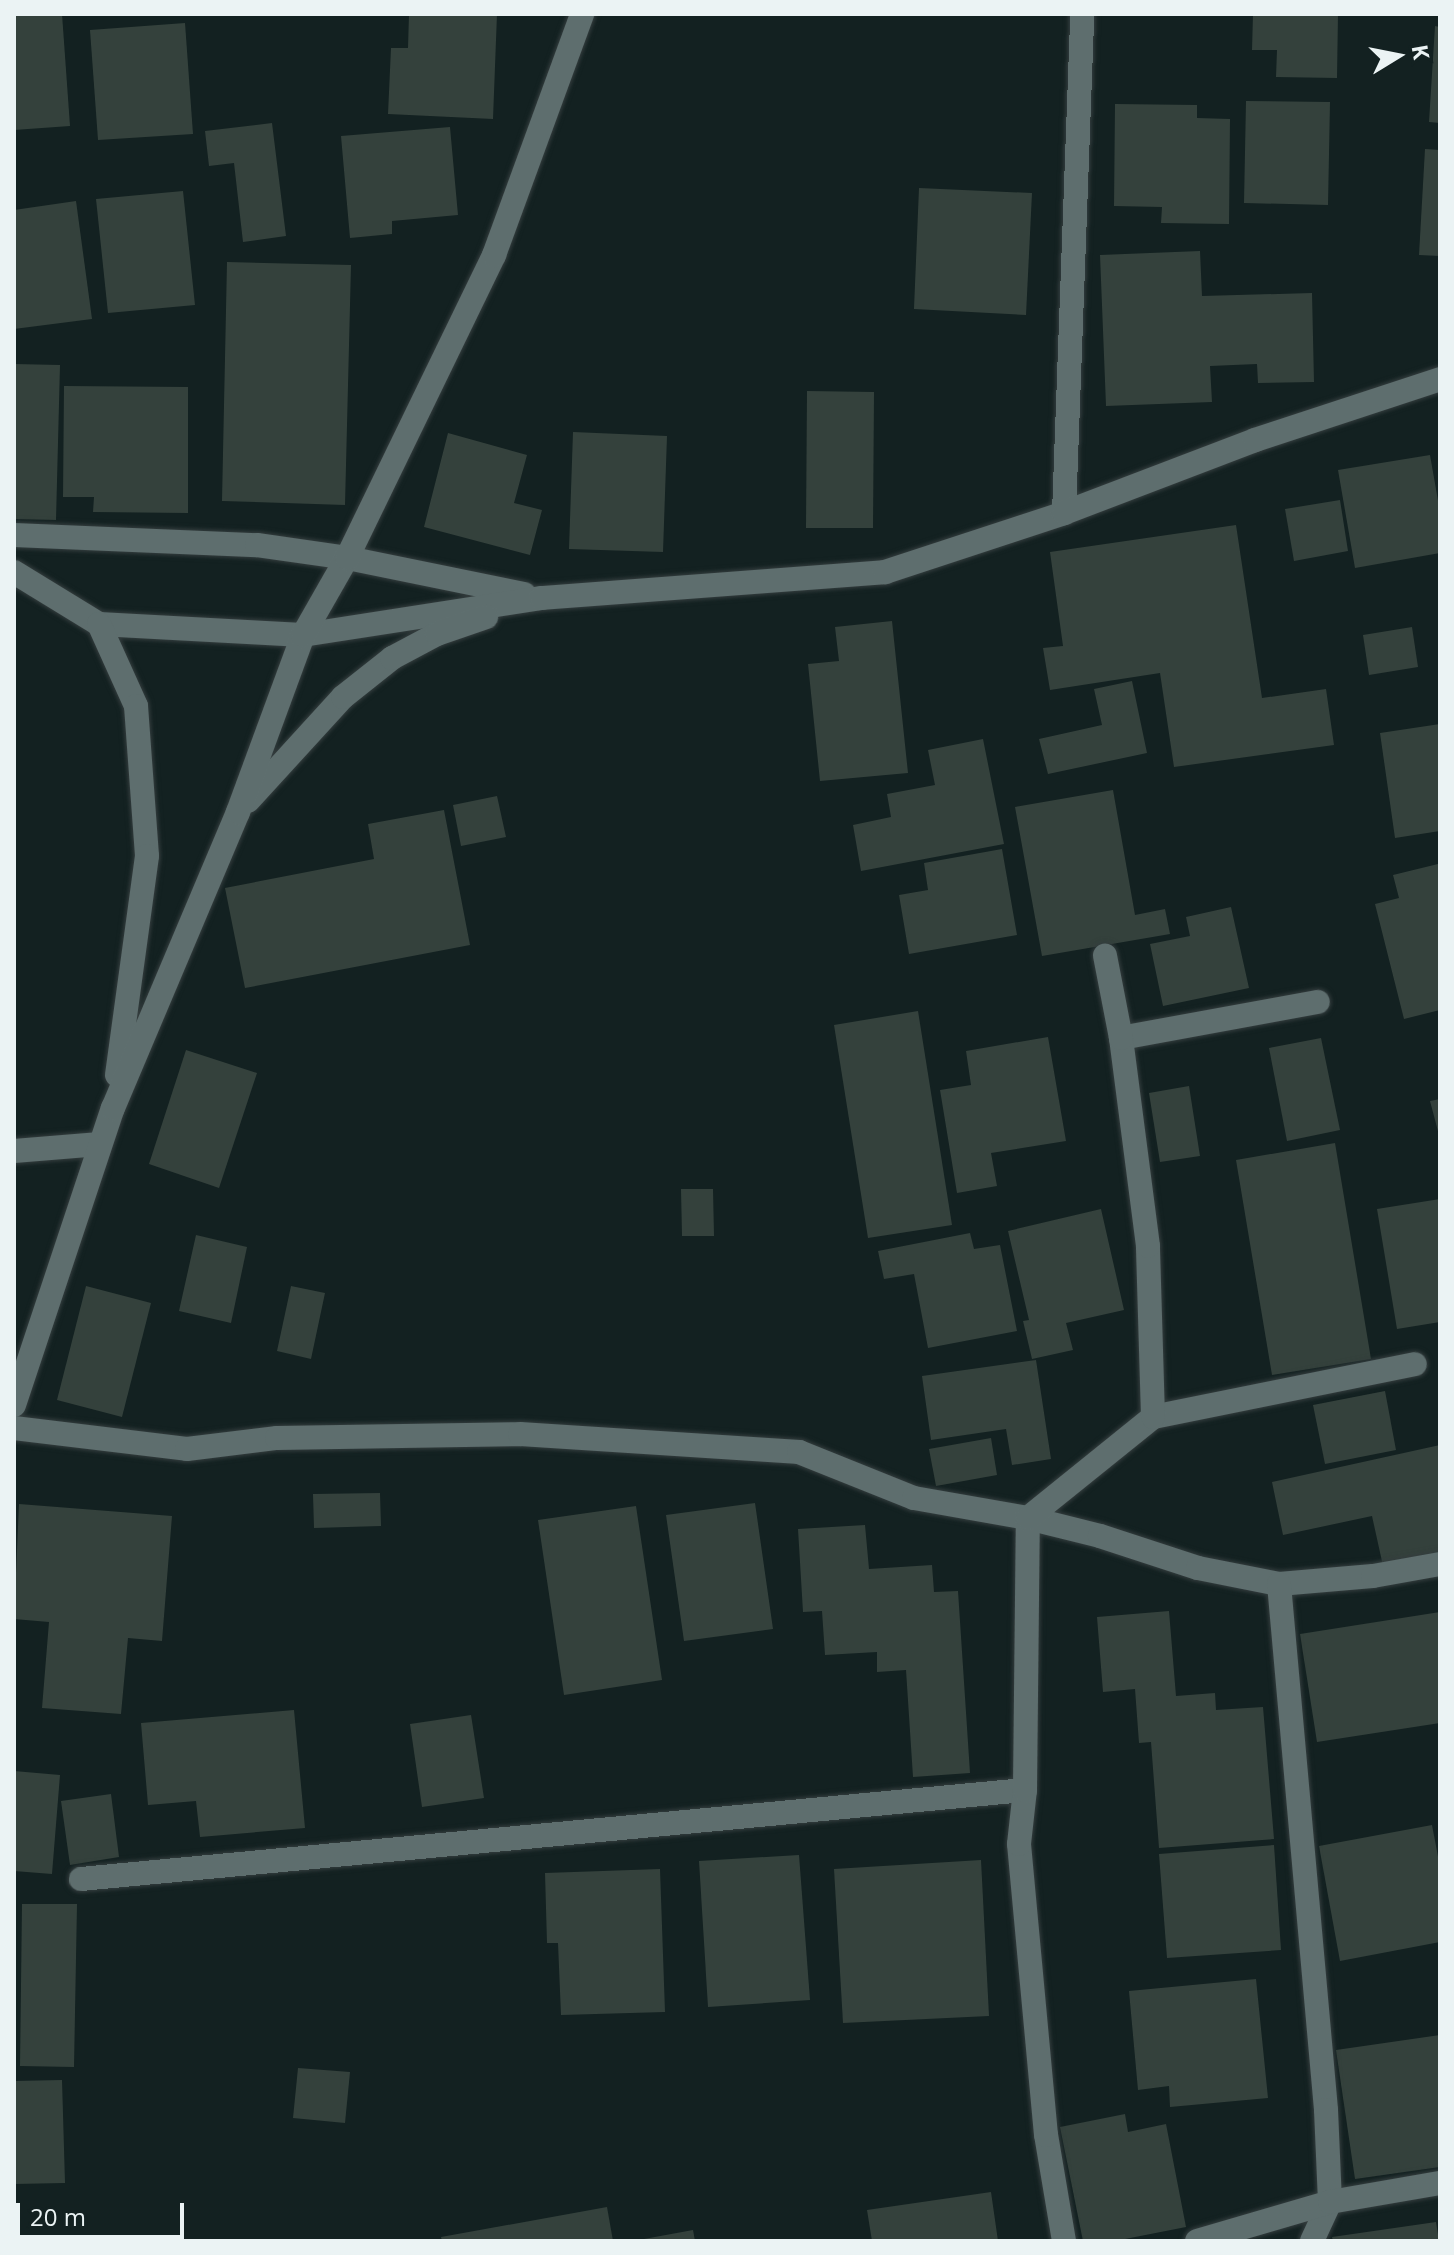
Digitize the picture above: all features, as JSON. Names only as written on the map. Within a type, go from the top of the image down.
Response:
[{"type":"street","points":[[14,1405],[113,1108],[238,812],[303,635],[347,558],[494,255],[582,14]]},
{"type":"street","points":[[1064,513],[1082,14]]},
{"type":"street","points":[[14,572],[99,624],[303,635],[542,598],[885,572],[1064,513],[1255,440],[1440,379]]},
{"type":"street","points":[[14,535],[257,545],[347,558],[542,598]]},
{"type":"street","points":[[238,812],[343,697],[392,658],[437,634],[542,598]]},
{"type":"street","points":[[99,624],[136,706],[147,856],[113,1108]]},
{"type":"street","points":[[1105,956],[1121,1038],[1148,1246],[1153,1417]]},
{"type":"street","points":[[1121,1038],[1318,1002]]},
{"type":"street","points":[[14,1151],[100,1144]]},
{"type":"street","points":[[1028,1518],[1153,1417],[1415,1364]]},
{"type":"street","points":[[14,1428],[187,1449],[277,1438],[520,1434],[799,1452],[914,1498],[1028,1518],[1100,1536],[1198,1568],[1279,1584],[1373,1576],[1440,1564]]},
{"type":"street","points":[[1028,1518],[1025,1790],[1019,1844],[1046,2135],[1064,2241]]},
{"type":"street","points":[[1279,1584],[1305,1849],[1330,2202],[1312,2241]]},
{"type":"street","points":[[81,1879],[1025,1790]]},
{"type":"street","points":[[1197,2241],[1330,2202],[1440,2183]]},
{"type":"building","points":[[14,14],[62,14],[70,126],[14,130]]},
{"type":"building","points":[[409,14],[497,14],[493,119],[388,114],[391,48],[408,48]]},
{"type":"building","points":[[1253,14],[1338,14],[1337,78],[1276,77],[1277,50],[1252,50]]},
{"type":"building","points":[[185,23],[193,134],[98,140],[90,30]]},
{"type":"building","points":[[1435,26],[1440,27],[1440,123],[1429,122]]},
{"type":"building","points":[[1246,101],[1330,102],[1328,205],[1244,203]]},
{"type":"building","points":[[1115,104],[1197,105],[1197,118],[1230,119],[1229,224],[1161,223],[1162,207],[1114,206]]},
{"type":"building","points":[[272,123],[286,236],[243,242],[234,163],[209,166],[205,131]]},
{"type":"building","points":[[450,127],[458,215],[392,221],[392,234],[350,238],[341,136]]},
{"type":"building","points":[[1425,149],[1440,150],[1440,256],[1419,255]]},
{"type":"building","points":[[919,188],[1032,193],[1026,315],[914,309]]},
{"type":"building","points":[[183,191],[195,305],[108,313],[96,199]]},
{"type":"building","points":[[76,201],[92,319],[14,329],[14,210]]},
{"type":"building","points":[[1200,251],[1202,296],[1312,293],[1314,382],[1258,383],[1257,364],[1210,366],[1212,402],[1106,406],[1100,255]]},
{"type":"building","points":[[227,262],[351,265],[345,505],[222,501]]},
{"type":"building","points":[[14,364],[60,365],[56,520],[14,519]]},
{"type":"building","points":[[64,386],[188,387],[188,513],[93,512],[94,497],[63,497]]},
{"type":"building","points":[[807,391],[874,392],[873,528],[806,528]]},
{"type":"building","points":[[573,432],[667,436],[663,552],[569,549]]},
{"type":"building","points":[[448,433],[527,455],[514,503],[542,510],[530,555],[424,527]]},
{"type":"building","points":[[1430,455],[1440,512],[1440,553],[1355,568],[1338,470]]},
{"type":"building","points":[[1340,500],[1348,551],[1294,561],[1285,509]]},
{"type":"building","points":[[1236,525],[1262,698],[1326,689],[1334,745],[1174,767],[1160,673],[1050,690],[1043,648],[1063,646],[1050,552]]},
{"type":"building","points":[[892,621],[908,773],[820,781],[808,664],[839,661],[835,627]]},
{"type":"building","points":[[1412,627],[1418,667],[1369,675],[1363,635]]},
{"type":"building","points":[[1132,681],[1147,753],[1048,774],[1039,739],[1102,725],[1094,689]]},
{"type":"building","points":[[1440,724],[1440,831],[1395,838],[1380,733]]},
{"type":"building","points":[[983,739],[1004,844],[861,871],[853,825],[891,817],[887,794],[935,785],[928,750]]},
{"type":"building","points":[[1113,790],[1135,915],[1165,909],[1170,934],[1042,956],[1015,807]]},
{"type":"building","points":[[497,796],[506,837],[461,846],[453,805]]},
{"type":"building","points":[[444,810],[470,945],[245,988],[225,888],[374,859],[368,824]]},
{"type":"building","points":[[1002,849],[1017,935],[909,954],[899,895],[928,890],[924,863]]},
{"type":"building","points":[[1438,864],[1440,1010],[1404,1019],[1375,904],[1399,898],[1393,875]]},
{"type":"building","points":[[1231,907],[1249,988],[1163,1006],[1150,944],[1190,936],[1186,917]]},
{"type":"building","points":[[918,1011],[952,1225],[868,1238],[834,1025]]},
{"type":"building","points":[[1048,1037],[1066,1141],[991,1153],[997,1186],[957,1193],[940,1090],[971,1085],[966,1051]]},
{"type":"building","points":[[1321,1038],[1340,1130],[1287,1141],[1269,1048]]},
{"type":"building","points":[[186,1050],[257,1073],[219,1188],[149,1164]]},
{"type":"building","points":[[1189,1086],[1200,1156],[1160,1162],[1149,1093]]},
{"type":"building","points":[[1440,1099],[1440,1135],[1439,1135],[1430,1101]]},
{"type":"building","points":[[1335,1143],[1371,1359],[1272,1375],[1236,1160]]},
{"type":"building","points":[[681,1189],[713,1189],[714,1236],[682,1236]]},
{"type":"building","points":[[1440,1199],[1440,1322],[1397,1329],[1377,1209]]},
{"type":"building","points":[[1101,1209],[1124,1310],[1066,1323],[1073,1350],[1032,1359],[1023,1321],[1029,1320],[1008,1231]]},
{"type":"building","points":[[970,1233],[974,1249],[1000,1245],[1017,1331],[928,1348],[914,1274],[884,1279],[878,1251]]},
{"type":"building","points":[[196,1235],[247,1247],[231,1323],[179,1311]]},
{"type":"building","points":[[86,1286],[151,1303],[122,1417],[57,1400]]},
{"type":"building","points":[[291,1286],[325,1293],[311,1359],[277,1351]]},
{"type":"building","points":[[1036,1360],[1051,1459],[1012,1465],[1006,1429],[931,1440],[922,1376]]},
{"type":"building","points":[[1385,1391],[1396,1450],[1325,1464],[1313,1405]]},
{"type":"building","points":[[991,1438],[997,1475],[936,1486],[929,1449]]},
{"type":"building","points":[[1440,1445],[1440,1554],[1383,1566],[1372,1516],[1283,1535],[1272,1482]]},
{"type":"building","points":[[380,1493],[381,1526],[314,1528],[313,1494]]},
{"type":"building","points":[[755,1503],[773,1629],[684,1641],[666,1515]]},
{"type":"building","points":[[19,1504],[172,1516],[162,1641],[128,1638],[121,1714],[42,1708],[49,1622],[14,1619]]},
{"type":"building","points":[[636,1506],[662,1680],[564,1695],[538,1520]]},
{"type":"building","points":[[865,1525],[869,1569],[932,1565],[934,1592],[958,1591],[970,1773],[913,1777],[906,1670],[877,1672],[877,1652],[825,1655],[822,1611],[803,1612],[798,1529]]},
{"type":"building","points":[[1169,1611],[1176,1696],[1215,1693],[1216,1710],[1263,1707],[1274,1839],[1159,1848],[1151,1742],[1139,1743],[1135,1689],[1103,1692],[1097,1617]]},
{"type":"building","points":[[1440,1612],[1440,1723],[1317,1742],[1300,1634]]},
{"type":"building","points":[[294,1710],[305,1828],[200,1837],[196,1801],[148,1805],[141,1723]]},
{"type":"building","points":[[471,1715],[484,1798],[422,1807],[410,1724]]},
{"type":"building","points":[[14,1771],[60,1775],[52,1874],[14,1871]]},
{"type":"building","points":[[111,1794],[119,1857],[70,1865],[61,1801]]},
{"type":"building","points":[[1432,1825],[1440,1867],[1440,1942],[1340,1961],[1319,1846]]},
{"type":"building","points":[[1274,1845],[1281,1950],[1167,1958],[1159,1854]]},
{"type":"building","points":[[799,1855],[810,2000],[708,2007],[699,1861]]},
{"type":"building","points":[[981,1860],[989,2016],[843,2023],[834,1869]]},
{"type":"building","points":[[660,1869],[665,2012],[561,2015],[558,1943],[547,1943],[545,1873]]},
{"type":"building","points":[[22,1904],[77,1904],[74,2067],[20,2066]]},
{"type":"building","points":[[1256,1979],[1268,2098],[1170,2107],[1169,2086],[1138,2090],[1129,1991]]},
{"type":"building","points":[[1440,2035],[1440,2167],[1355,2179],[1336,2050]]},
{"type":"building","points":[[298,2068],[350,2072],[345,2123],[293,2118]]},
{"type":"building","points":[[62,2080],[65,2183],[14,2184],[14,2081]]},
{"type":"building","points":[[1125,2114],[1128,2132],[1166,2124],[1186,2227],[1115,2241],[1083,2241],[1060,2127]]},
{"type":"building","points":[[991,2192],[998,2241],[872,2241],[867,2210]]},
{"type":"building","points":[[607,2207],[613,2241],[442,2241],[441,2237]]},
{"type":"building","points":[[1436,2222],[1439,2241],[1333,2241],[1332,2237]]},
{"type":"building","points":[[693,2230],[695,2241],[644,2241],[644,2239]]}]
